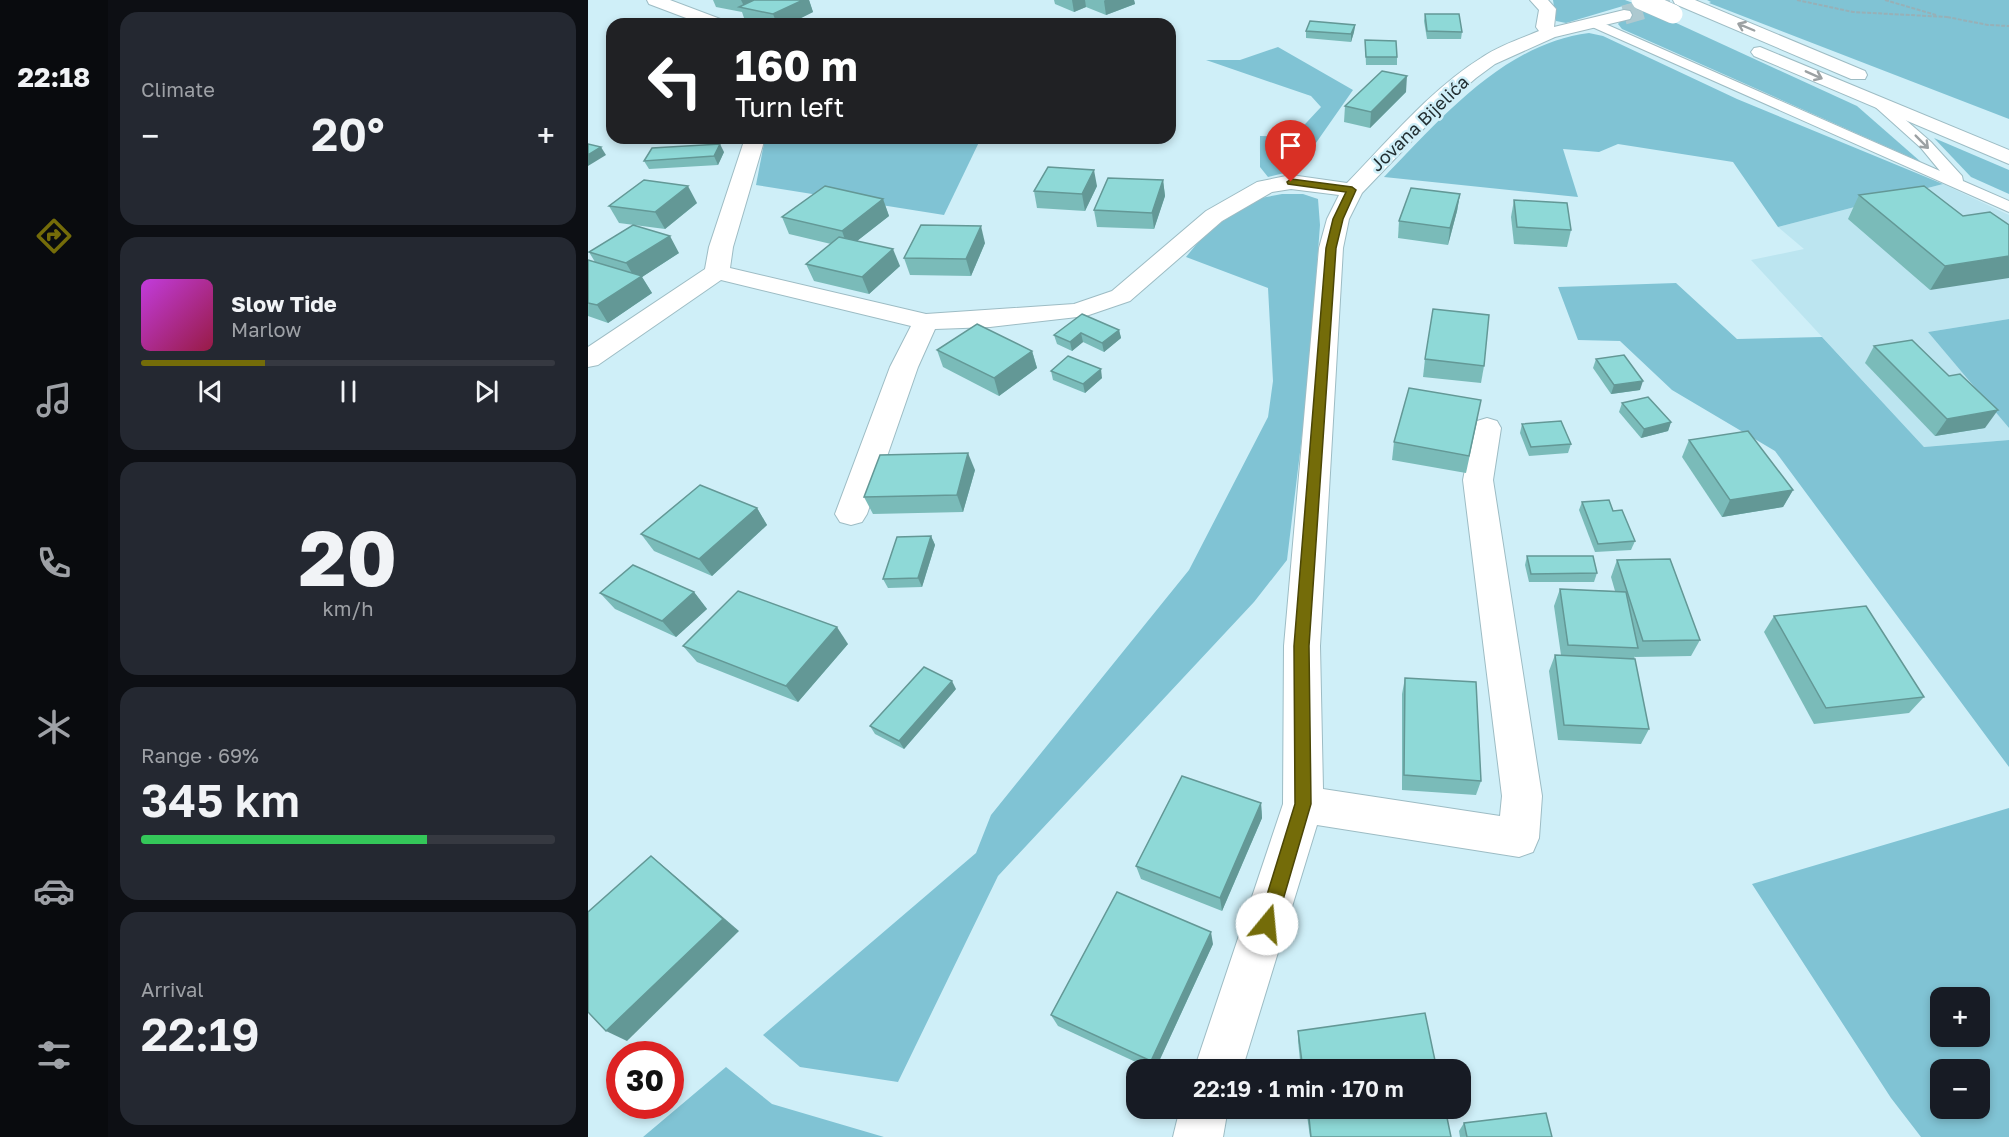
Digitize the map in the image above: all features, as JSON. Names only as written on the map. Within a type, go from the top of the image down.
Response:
[{"type":"main road","points":[[655,0],[702,18]]},
{"type":"main road","points":[[1538,0],[1548,9],[1545,27],[1549,33]]},
{"type":"main road","points":[[1632,7],[1684,7],[1977,124]]},
{"type":"main road","name":"Jovana Bijelića","points":[[1222,1059],[1303,804],[1302,646],[1331,248],[1338,219],[1352,190],[1440,100],[1469,74],[1489,60],[1549,33],[1594,23],[1632,7]]},
{"type":"main road","points":[[1684,7],[1760,52],[2009,158]]},
{"type":"main road","points":[[588,359],[717,273],[722,247],[753,144]]},
{"type":"main road","points":[[717,273],[833,299],[878,313],[926,322],[1077,311],[1121,296],[1214,216],[1265,186],[1291,182],[1352,190]]},
{"type":"main road","points":[[851,514],[904,367],[926,322]]},
{"type":"main road","points":[[1303,804],[1519,838],[1522,796],[1478,480],[1487,428]]},
{"type":"main road","points":[[1198,1137],[1202,1119]]},
{"type":"lane","points":[[1594,23],[2009,207]]},
{"type":"lane","points":[[1879,104],[1926,145],[1962,186]]},
{"type":"path","points":[[1797,0],[1844,12],[1947,17]]},
{"type":"path","points":[[1885,0],[1947,17],[1988,25],[2009,26]]},
{"type":"shaded area","points":[[1553,0],[1625,0],[1633,3],[1566,23],[1556,21]]},
{"type":"shaded area","points":[[1707,0],[2009,0],[2009,119],[1709,3],[1711,2]]},
{"type":"shaded area","points":[[1648,10],[1857,106],[1921,162],[1622,29],[1618,24],[1623,18]]},
{"type":"shaded area","points":[[1589,33],[1603,36],[1737,99],[1943,184],[1778,227],[1733,162],[1618,144],[1599,152],[1563,149],[1578,197],[1384,177],[1451,109],[1501,68],[1529,52],[1558,40]]},
{"type":"shaded area","points":[[1278,47],[1353,90],[1297,170],[1268,177],[1260,167],[1260,136],[1293,137],[1321,107],[1311,96],[1206,60],[1240,60]]},
{"type":"shaded area","points":[[1934,138],[2009,170],[2009,194],[1971,177]]},
{"type":"shaded area","points":[[764,144],[978,144],[944,215],[756,185]]},
{"type":"shaded area","points":[[1943,184],[2009,215],[2009,319],[1928,332],[2009,428],[2009,440],[1924,447],[1751,260],[1804,249],[1778,227]]},
{"type":"shaded area","points":[[1282,194],[1303,194],[1318,199],[1320,225],[1308,386],[1287,560],[1254,602],[998,876],[898,1082],[800,1067],[763,1035],[976,853],[991,815],[1189,570],[1268,417],[1273,381],[1268,288],[1186,257],[1208,230],[1261,198]]},
{"type":"shaded area","points":[[1676,283],[1737,339],[1822,337],[1924,447],[2009,440],[2009,767],[1775,451],[1672,390],[1620,341],[1578,340],[1558,287]]},
{"type":"shaded area","points":[[2009,319],[2009,428],[1928,332]]},
{"type":"shaded area","points":[[2009,808],[2009,1137],[1921,1137],[1891,1098],[1752,884]]},
{"type":"shaded area","points":[[726,1067],[772,1104],[884,1137],[643,1137],[664,1119],[684,1119],[684,1102]]},
{"type":"building","points":[[754,0],[803,0],[773,14],[739,7]]},
{"type":"building","points":[[1425,14],[1459,14],[1462,32],[1427,31]]},
{"type":"building","points":[[1310,21],[1355,25],[1351,34],[1306,31]]},
{"type":"building","points":[[1365,40],[1396,41],[1397,57],[1366,57]]},
{"type":"building","points":[[1382,71],[1407,76],[1371,112],[1345,106]]},
{"type":"building","points":[[588,144],[601,147],[588,155]]},
{"type":"building","points":[[720,144],[714,156],[644,161],[652,148]]},
{"type":"building","points":[[1048,167],[1094,170],[1082,194],[1034,191]]},
{"type":"building","points":[[1108,178],[1163,180],[1152,213],[1094,210]]},
{"type":"building","points":[[644,180],[688,186],[655,212],[609,206]]},
{"type":"building","points":[[825,186],[883,199],[842,231],[782,217]]},
{"type":"building","points":[[1924,186],[1963,216],[1990,212],[2009,225],[2009,256],[1945,266],[1859,195]]},
{"type":"building","points":[[1411,188],[1460,194],[1450,228],[1399,221]]},
{"type":"building","points":[[1514,200],[1567,203],[1571,230],[1517,227]]},
{"type":"building","points":[[633,225],[670,236],[626,263],[589,252]]},
{"type":"building","points":[[921,225],[981,226],[966,259],[904,258]]},
{"type":"building","points":[[839,237],[893,249],[862,277],[806,264]]},
{"type":"building","points":[[588,260],[642,276],[597,305],[588,303]]},
{"type":"building","points":[[1433,309],[1489,315],[1484,366],[1425,359]]},
{"type":"building","points":[[1082,314],[1119,330],[1102,343],[1081,333],[1070,342],[1054,335]]},
{"type":"building","points":[[977,324],[1032,351],[994,378],[937,350]]},
{"type":"building","points":[[1912,340],[1949,376],[1960,374],[1998,410],[1947,419],[1874,346]]},
{"type":"building","points":[[1624,355],[1643,381],[1614,385],[1596,359]]},
{"type":"building","points":[[1068,356],[1101,369],[1083,384],[1051,371]]},
{"type":"building","points":[[1409,388],[1481,400],[1469,456],[1394,442]]},
{"type":"building","points":[[1648,397],[1671,422],[1644,429],[1622,403]]},
{"type":"building","points":[[1561,421],[1571,444],[1531,447],[1522,424]]},
{"type":"building","points":[[1748,431],[1793,490],[1730,500],[1689,440]]},
{"type":"building","points":[[968,453],[957,495],[864,497],[880,455]]},
{"type":"building","points":[[700,485],[757,508],[699,559],[641,534]]},
{"type":"building","points":[[1609,500],[1613,511],[1622,510],[1635,541],[1598,544],[1582,502]]},
{"type":"building","points":[[931,536],[918,578],[883,579],[897,537]]},
{"type":"building","points":[[1527,556],[1593,556],[1597,573],[1531,574]]},
{"type":"building","points":[[1670,559],[1700,640],[1643,641],[1617,560]]},
{"type":"building","points":[[633,565],[694,592],[662,621],[600,593]]},
{"type":"building","points":[[1560,589],[1626,592],[1638,648],[1568,645]]},
{"type":"building","points":[[738,591],[837,627],[786,686],[683,646]]},
{"type":"building","points":[[1866,606],[1924,697],[1826,708],[1774,616]]},
{"type":"building","points":[[1555,655],[1635,659],[1649,729],[1564,725]]},
{"type":"building","points":[[924,667],[952,681],[899,741],[870,726]]},
{"type":"building","points":[[1405,678],[1476,682],[1481,781],[1404,775]]},
{"type":"building","points":[[1182,776],[1261,803],[1220,898],[1136,866]]},
{"type":"building","points":[[651,856],[723,919],[606,1031],[588,1012],[588,912]]},
{"type":"building","points":[[1117,892],[1211,932],[1152,1059],[1147,1059],[1051,1015]]},
{"type":"building","points":[[1425,1013],[1435,1059],[1302,1059],[1298,1031]]},
{"type":"building","points":[[1546,1113],[1552,1137],[1467,1137],[1464,1123]]},
{"type":"building","points":[[1309,1119],[1447,1119],[1451,1137],[1311,1137]]},
{"type":"tunnel","points":[[1624,15],[1677,0]]},
{"type":"route","points":[[1267,924],[1303,804],[1302,646],[1331,248],[1338,219],[1352,190],[1291,182]]}]
